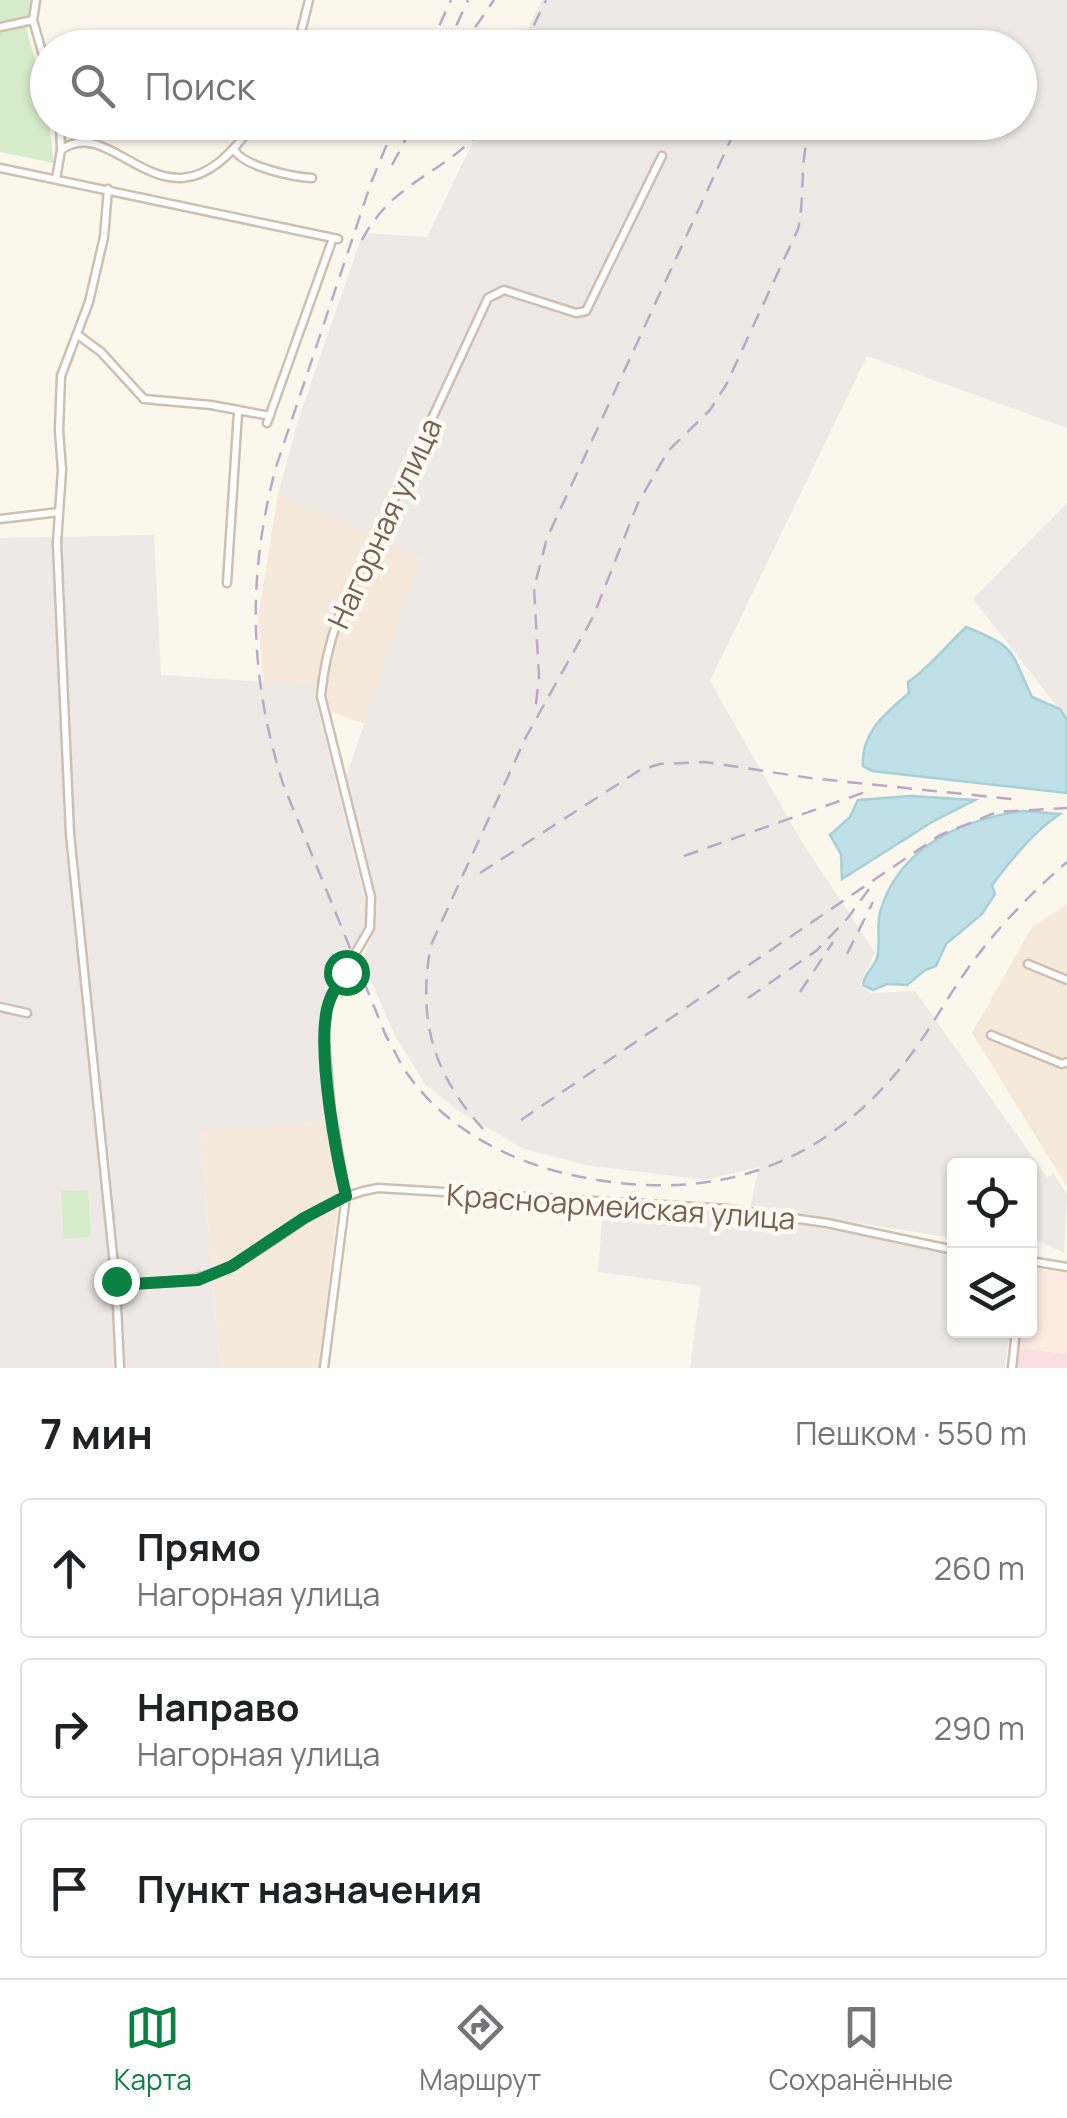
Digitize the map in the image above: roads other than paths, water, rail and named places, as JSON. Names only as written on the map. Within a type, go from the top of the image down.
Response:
[{"type":"street","points":[[35,30],[32,20],[36,0]]},
{"type":"street","points":[[302,30],[309,0]]},
{"type":"street","points":[[0,27],[32,20]]},
{"type":"street","points":[[56,179],[61,140]]},
{"type":"street","points":[[62,150],[76,142],[89,142],[106,147],[148,173],[172,178],[202,171],[235,151],[242,140]]},
{"type":"street","points":[[235,151],[241,159],[282,170],[289,177],[312,178]]},
{"type":"street","name":"Нагорная улица","points":[[324,1368],[346,1196],[331,1112],[326,1011],[370,928],[371,897],[321,696],[324,664],[338,610],[488,298],[504,290],[576,313],[586,311],[662,156]]},
{"type":"street","points":[[0,168],[336,238],[269,420],[211,405],[144,400],[102,352],[78,335]]},
{"type":"street","points":[[108,189],[104,237],[78,335],[61,376],[58,543],[70,834],[116,1285],[120,1368]]},
{"type":"street","points":[[228,583],[238,412]]},
{"type":"street","points":[[0,519],[59,512]]},
{"type":"street","points":[[1028,964],[1067,980]]},
{"type":"street","points":[[0,1007],[27,1014]]},
{"type":"street","points":[[991,1034],[1062,1064],[1067,1062]]},
{"type":"street","name":"Красноармейская улица","points":[[346,1196],[378,1188],[728,1209],[827,1223],[947,1249]]},
{"type":"street","points":[[116,1285],[198,1280],[232,1266],[304,1218],[346,1196]]},
{"type":"street","points":[[1037,1262],[1067,1266]]},
{"type":"street","points":[[1012,1368],[1015,1338]]},
{"type":"water","points":[[966,627],[1004,646],[1032,697],[1060,709],[1067,720],[1067,793],[872,771],[863,766],[870,733],[909,693],[908,682]]},
{"type":"water","points":[[911,796],[975,800],[932,822],[842,879],[841,854],[830,835],[850,817],[858,800]]},
{"type":"water","points":[[1023,811],[1060,814],[1008,865],[992,885],[995,894],[982,914],[946,944],[936,966],[907,985],[887,984],[873,990],[863,985],[877,958],[880,912],[902,870],[935,840],[955,830]]},
{"type":"railway","points":[[437,30],[451,0]]},
{"type":"railway","points":[[454,30],[468,0]]},
{"type":"railway","points":[[473,30],[494,0]]},
{"type":"railway","points":[[532,30],[546,0]]},
{"type":"railway","points":[[389,140],[276,467],[260,547],[256,626],[263,704],[283,784],[386,1036],[425,1096],[443,1114],[485,1143],[532,1164],[581,1177],[678,1185],[722,1180],[765,1168],[805,1150],[877,1094],[910,1056],[991,939],[1067,862]]},
{"type":"railway","points":[[392,165],[405,140]]},
{"type":"railway","points":[[362,240],[390,202],[472,140]]},
{"type":"railway","points":[[536,704],[539,677],[534,588],[547,538],[731,140]]},
{"type":"railway","points":[[483,1129],[452,1087],[433,1044],[426,997],[431,945],[526,737],[593,617],[638,503],[668,451],[710,410],[726,385],[798,229],[807,140]]},
{"type":"railway","points":[[480,873],[640,770],[660,764],[705,762],[810,778],[1021,800]]},
{"type":"railway","points":[[684,856],[868,791]]},
{"type":"railway","points":[[521,1120],[940,835],[997,812],[1067,808]]},
{"type":"railway","points":[[748,998],[816,951],[869,889]]},
{"type":"railway","points":[[847,954],[873,902]]},
{"type":"railway","points":[[800,992],[833,942]]}]
